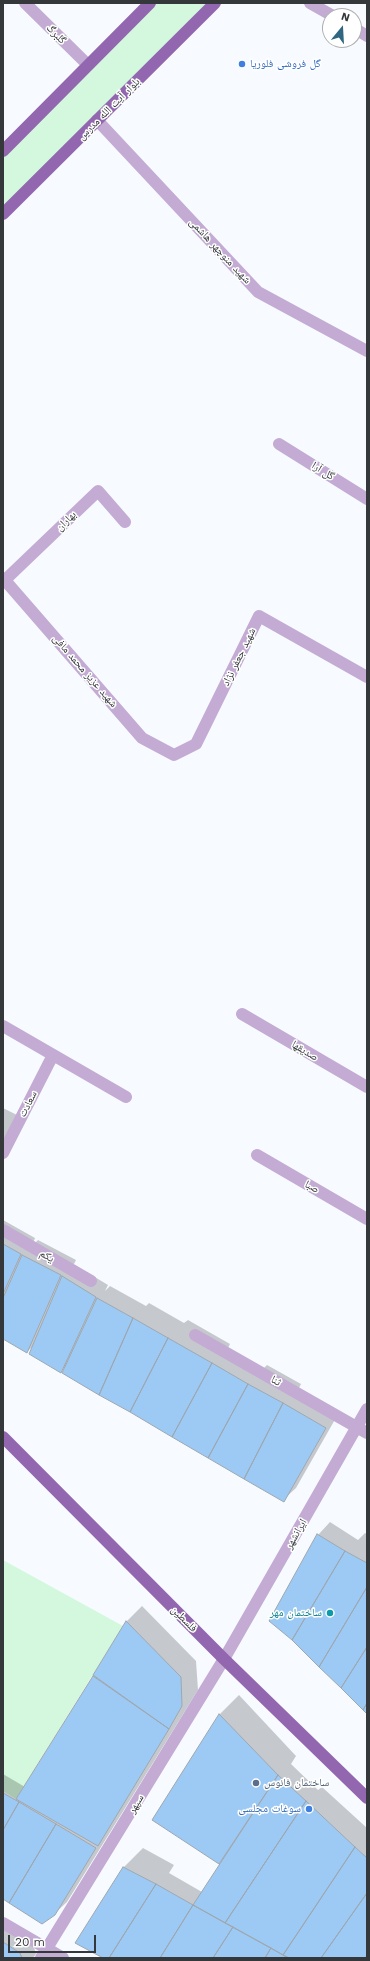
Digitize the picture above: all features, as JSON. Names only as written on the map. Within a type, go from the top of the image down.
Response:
[{"type":"main road","points":[[3,151],[87,64],[150,3]]},
{"type":"main road","name":"بلوار آیت الله مدرس","points":[[3,214],[215,3]]},
{"type":"main road","name":"فلسطین","points":[[3,1437],[224,1659],[367,1798]]},
{"type":"street","name":"گلبرگ","points":[[24,3],[87,64]]},
{"type":"street","points":[[310,3],[322,10]]},
{"type":"street","name":"شهید منوچهر هاشمی","points":[[97,120],[258,292],[367,351]]},
{"type":"street","name":"گل آرا","points":[[279,444],[367,499]]},
{"type":"street","name":"بهاران","points":[[4,579],[98,491],[125,522]]},
{"type":"street","name":"شهید عزیز محمد مافی","points":[[4,579],[142,738],[174,755]]},
{"type":"street","name":"شهید جعفر نژاد","points":[[174,755],[196,744],[259,616],[367,677]]},
{"type":"street","name":"صدیقها","points":[[242,1014],[367,1088]]},
{"type":"street","points":[[3,1026],[126,1097]]},
{"type":"street","name":"سعادت","points":[[3,1153],[53,1055]]},
{"type":"street","name":"صبا","points":[[257,1155],[367,1219]]},
{"type":"street","name":"یکم","points":[[3,1230],[91,1281]]},
{"type":"street","name":"ثنا","points":[[195,1335],[362,1430]]},
{"type":"street","name":"ایرانشهر","points":[[224,1659],[362,1430],[367,1410]]},
{"type":"street","name":"سپهر","points":[[44,1953],[224,1659]]},
{"type":"street","points":[[3,1923],[44,1953],[63,1958]]},
{"type":"green space","points":[[150,3],[215,3],[3,214],[3,151]]},
{"type":"green space","points":[[3,1560],[123,1626],[16,1799],[3,1791]]},
{"type":"building","points":[[3,1244],[21,1254],[3,1294]]},
{"type":"building","points":[[22,1255],[61,1275],[27,1353],[3,1339],[3,1298]]},
{"type":"building","points":[[62,1276],[96,1297],[61,1373],[29,1354]]},
{"type":"building","points":[[97,1298],[133,1318],[99,1395],[62,1373]]},
{"type":"building","points":[[133,1318],[168,1338],[130,1412],[99,1395]]},
{"type":"building","points":[[168,1338],[212,1363],[172,1437],[130,1412]]},
{"type":"building","points":[[212,1363],[248,1384],[208,1458],[172,1437]]},
{"type":"building","points":[[248,1384],[283,1403],[244,1479],[208,1458]]},
{"type":"building","points":[[283,1403],[326,1428],[284,1502],[244,1479]]},
{"type":"building","points":[[317,1534],[345,1551],[292,1640],[269,1621]]},
{"type":"building","name":"ساختمان مهر","points":[[345,1551],[367,1563],[367,1587],[319,1667],[292,1640]]},
{"type":"building","points":[[367,1587],[367,1647],[341,1688],[319,1667]]},
{"type":"building","points":[[126,1621],[181,1677],[182,1706],[169,1729],[93,1675]]},
{"type":"building","points":[[367,1647],[367,1703],[363,1710],[341,1688]]},
{"type":"building","points":[[93,1676],[169,1729],[98,1846],[16,1799]]},
{"type":"building","points":[[367,1703],[367,1714],[363,1710]]},
{"type":"building","points":[[219,1714],[278,1775],[219,1864],[152,1820]]},
{"type":"building","points":[[278,1775],[306,1801],[225,1923],[193,1905]]},
{"type":"building","points":[[3,1793],[19,1802],[3,1830]]},
{"type":"building","points":[[306,1801],[355,1847],[283,1955],[225,1923]]},
{"type":"building","points":[[19,1802],[56,1824],[9,1903],[3,1899],[3,1830]]},
{"type":"building","points":[[56,1824],[96,1848],[55,1915],[42,1924],[9,1903]]},
{"type":"building","points":[[355,1847],[367,1858],[367,1893],[321,1958],[289,1958],[283,1955]]},
{"type":"building","points":[[123,1867],[156,1884],[109,1958],[103,1958],[75,1943]]},
{"type":"building","points":[[156,1884],[193,1905],[160,1958],[109,1958]]},
{"type":"building","points":[[367,1893],[367,1955],[365,1958],[321,1958]]},
{"type":"building","points":[[193,1905],[233,1927],[213,1958],[160,1958]]},
{"type":"building","points":[[233,1927],[271,1948],[265,1958],[213,1958]]},
{"type":"building","points":[[3,1942],[20,1953],[22,1958],[3,1958]]},
{"type":"building","points":[[271,1948],[283,1955],[289,1958],[265,1958]]},
{"type":"place","name":"گل فروشی فلوریا","points":[[242,64]]},
{"type":"place","name":"ساختمان مهر","points":[[330,1613]]},
{"type":"place","name":"ساختمان فانوس","points":[[256,1783]]},
{"type":"place","name":"سوغات مجلسی","points":[[309,1809]]}]
